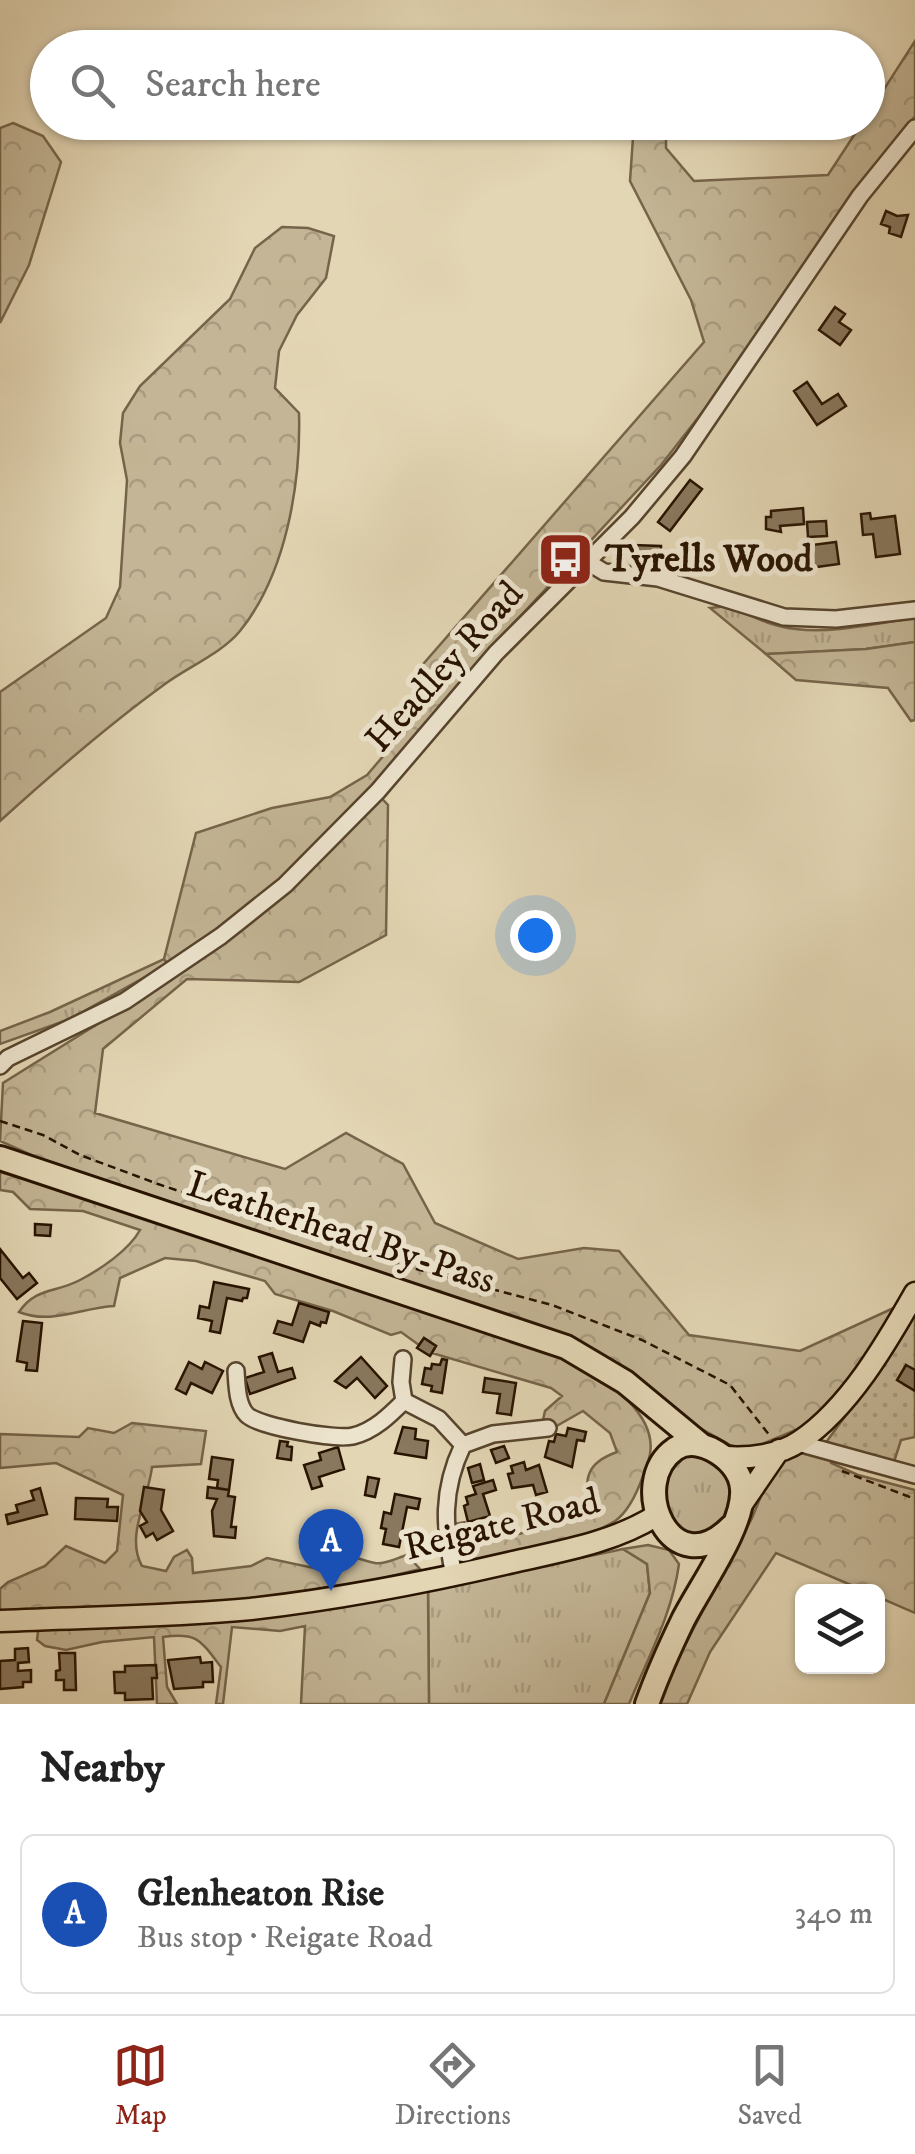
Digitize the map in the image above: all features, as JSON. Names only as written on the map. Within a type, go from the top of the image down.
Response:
[{"type":"highway","name":"Leatherhead By-Pass","points":[[0,1158],[566,1346],[602,1366],[700,1444]]},
{"type":"highway","points":[[646,1401],[664,1444],[663,1462]]},
{"type":"highway","points":[[646,1704],[736,1517],[742,1489],[737,1471],[725,1457],[700,1444],[685,1444],[663,1462],[656,1478],[657,1514],[678,1542],[709,1546],[736,1517]]},
{"type":"highway","points":[[685,1617],[694,1562],[690,1546]]},
{"type":"main road","points":[[725,1457],[748,1458],[788,1446],[820,1424],[874,1364],[915,1293]]},
{"type":"main road","points":[[736,1517],[788,1446]]},
{"type":"main road","name":"Reigate Road","points":[[0,1621],[252,1608],[346,1596],[454,1576],[620,1534],[657,1514]]},
{"type":"street","name":"Headley Road","points":[[2,1061],[125,1001],[221,936],[285,885],[378,791],[496,652],[632,516],[683,456],[860,196],[915,128]]},
{"type":"street","points":[[586,561],[604,572],[658,578],[804,620],[915,610]]},
{"type":"street","points":[[403,1360],[400,1382],[404,1400],[438,1419],[464,1444]]},
{"type":"street","points":[[236,1370],[235,1412],[259,1422],[342,1437],[367,1430],[404,1400]]},
{"type":"street","points":[[454,1576],[446,1496],[449,1478],[464,1444],[493,1434],[548,1428]]},
{"type":"street","points":[[526,1430],[528,1450]]},
{"type":"street","points":[[788,1446],[915,1475]]},
{"type":"path","points":[[0,1121],[158,1184],[386,1261],[552,1305],[642,1340],[730,1386],[788,1446]]},
{"type":"path","points":[[834,1468],[915,1499]]},
{"type":"green space","points":[[915,41],[915,116],[851,198],[741,363],[661,465],[490,649],[371,787],[388,805],[386,935],[299,982],[187,979],[103,1049],[95,1113],[285,1169],[346,1133],[403,1164],[435,1223],[518,1259],[584,1248],[619,1251],[689,1335],[800,1351],[898,1306],[855,1373],[805,1426],[748,1450],[730,1445],[684,1419],[625,1369],[569,1337],[38,1158],[0,1141],[3,1083],[176,975],[164,959],[196,833],[272,808],[330,797],[367,775],[415,719],[418,670],[704,342],[691,300],[630,181],[633,140],[666,140],[666,148],[694,181],[828,175],[851,140],[885,140],[885,88]]},
{"type":"green space","points":[[13,123],[30,130],[30,140],[46,140],[61,162],[29,265],[0,323],[0,128]]},
{"type":"green space","points":[[282,227],[308,228],[334,236],[326,278],[297,315],[279,351],[275,388],[299,413],[299,440],[288,527],[269,583],[233,639],[122,716],[0,821],[0,692],[106,618],[120,587],[127,480],[120,443],[123,413],[140,386],[230,299],[255,248]]},
{"type":"green space","points":[[728,606],[778,626],[810,630],[915,618],[915,642],[866,649],[766,654],[710,608]]},
{"type":"green space","points":[[915,642],[915,720],[911,721],[888,688],[796,680],[766,654],[866,649]]},
{"type":"green space","points":[[164,959],[168,964],[70,1019],[0,1044],[0,1031]]},
{"type":"green space","points":[[0,1172],[153,1217],[557,1352],[619,1392],[643,1421],[650,1437],[650,1454],[635,1494],[615,1521],[579,1538],[460,1567],[453,1548],[454,1524],[465,1522],[486,1541],[541,1529],[588,1511],[589,1474],[598,1462],[617,1452],[610,1433],[583,1411],[553,1428],[543,1420],[545,1411],[562,1396],[551,1388],[432,1353],[436,1346],[424,1338],[419,1345],[401,1332],[391,1335],[333,1311],[275,1294],[265,1281],[196,1261],[165,1258],[120,1278],[114,1306],[43,1317],[19,1312],[39,1294],[71,1284],[105,1265],[140,1230],[83,1211],[30,1209],[13,1192],[0,1190]]},
{"type":"green space","points":[[915,1311],[915,1437],[901,1440],[893,1465],[824,1445],[869,1384]]},
{"type":"green space","points":[[132,1423],[206,1431],[201,1464],[152,1467],[137,1530],[137,1555],[142,1566],[166,1571],[174,1557],[187,1550],[193,1573],[251,1566],[267,1558],[323,1570],[342,1556],[379,1563],[407,1555],[420,1569],[348,1587],[266,1598],[0,1613],[0,1589],[45,1566],[66,1546],[105,1563],[117,1551],[123,1495],[56,1463],[0,1468],[0,1434],[79,1437],[88,1428],[114,1433]]},
{"type":"green space","points":[[692,1451],[717,1465],[729,1483],[728,1505],[717,1531],[699,1537],[675,1523],[665,1501],[671,1472]]},
{"type":"green space","points":[[804,1451],[830,1457],[831,1463],[858,1475],[915,1490],[915,1613],[885,1600],[885,1584],[849,1584],[776,1553],[710,1652],[687,1704],[659,1704],[670,1673],[777,1463]]},
{"type":"green space","points":[[648,1545],[669,1550],[679,1564],[671,1601],[629,1704],[604,1704],[650,1593],[647,1564],[623,1549]]},
{"type":"green space","points":[[623,1549],[647,1564],[650,1593],[604,1704],[429,1704],[428,1590]]},
{"type":"green space","points":[[428,1590],[429,1704],[301,1704],[305,1626],[280,1631],[232,1627],[223,1704],[216,1704],[221,1667],[191,1637],[163,1637],[167,1687],[177,1704],[157,1704],[154,1637],[66,1650],[45,1646],[37,1640],[39,1624]]},
{"type":"building","points":[[886,211],[908,215],[901,237],[889,233],[890,227],[881,224]]},
{"type":"building","points":[[835,307],[845,314],[839,322],[851,330],[840,345],[819,330]]},
{"type":"building","points":[[807,382],[822,404],[838,394],[846,406],[817,425],[794,391]]},
{"type":"building","points":[[690,480],[702,489],[670,531],[658,522]]},
{"type":"building","points":[[803,508],[804,524],[780,526],[781,532],[766,529],[766,517],[771,517],[771,511]]},
{"type":"building","points":[[870,513],[871,519],[895,516],[900,554],[876,557],[873,534],[863,535],[861,514]]},
{"type":"building","points":[[826,521],[827,536],[808,537],[807,522]]},
{"type":"building","points":[[836,542],[839,564],[809,568],[807,555],[813,554],[812,545]]},
{"type":"building","points":[[632,545],[661,546],[661,562],[651,561],[651,566],[632,563]]},
{"type":"building","points":[[35,1224],[51,1225],[50,1236],[35,1235]]},
{"type":"building","points":[[0,1249],[23,1278],[29,1273],[37,1283],[17,1299],[0,1278]]},
{"type":"building","points":[[214,1282],[249,1289],[242,1301],[227,1298],[220,1333],[210,1331],[212,1321],[198,1318],[200,1306],[209,1308]]},
{"type":"building","points":[[299,1303],[329,1312],[326,1323],[321,1322],[320,1326],[310,1322],[303,1342],[274,1333],[278,1321],[292,1325]]},
{"type":"building","points":[[23,1321],[42,1323],[37,1371],[26,1370],[27,1363],[17,1361]]},
{"type":"building","points":[[424,1338],[436,1346],[430,1356],[417,1348]]},
{"type":"building","points":[[272,1353],[278,1372],[292,1368],[295,1378],[250,1394],[245,1378],[264,1372],[259,1357]]},
{"type":"building","points":[[361,1357],[387,1386],[375,1398],[357,1378],[346,1388],[335,1381]]},
{"type":"building","points":[[442,1359],[447,1360],[442,1393],[422,1384],[425,1368],[440,1365]]},
{"type":"building","points":[[189,1362],[202,1369],[205,1362],[223,1371],[212,1393],[191,1383],[186,1394],[176,1389]]},
{"type":"building","points":[[906,1365],[915,1370],[915,1391],[897,1380]]},
{"type":"building","points":[[485,1378],[516,1383],[511,1415],[497,1413],[500,1394],[483,1392]]},
{"type":"building","points":[[403,1427],[416,1429],[415,1439],[428,1441],[426,1458],[395,1453]]},
{"type":"building","points":[[568,1428],[586,1432],[584,1441],[577,1440],[572,1467],[545,1457],[549,1441],[554,1442],[556,1434],[566,1436]]},
{"type":"building","points":[[280,1441],[292,1447],[291,1460],[277,1458]]},
{"type":"building","points":[[504,1446],[509,1458],[496,1463],[491,1450]]},
{"type":"building","points":[[338,1447],[344,1469],[319,1477],[322,1486],[312,1489],[304,1465],[321,1460],[319,1453]]},
{"type":"building","points":[[212,1457],[233,1460],[229,1490],[217,1488],[218,1480],[209,1479]]},
{"type":"building","points":[[524,1462],[526,1470],[539,1465],[547,1492],[536,1495],[533,1485],[512,1488],[508,1474],[513,1473],[511,1466]]},
{"type":"building","points":[[480,1464],[484,1480],[472,1483],[468,1468]]},
{"type":"building","points":[[368,1477],[379,1479],[375,1497],[365,1495]]},
{"type":"building","points":[[493,1480],[496,1490],[483,1494],[490,1516],[468,1522],[466,1497],[476,1494],[473,1486]]},
{"type":"building","points":[[144,1487],[164,1490],[161,1510],[173,1531],[157,1540],[153,1533],[146,1537],[140,1526],[147,1522],[140,1511]]},
{"type":"building","points":[[208,1487],[229,1490],[228,1496],[235,1497],[231,1527],[236,1527],[235,1538],[214,1536],[212,1511],[217,1499],[207,1498]]},
{"type":"building","points":[[40,1488],[47,1514],[8,1524],[6,1515],[18,1512],[16,1505],[34,1500],[31,1491]]},
{"type":"building","points":[[395,1494],[420,1499],[418,1509],[407,1507],[399,1547],[383,1544],[386,1529],[381,1528],[384,1512],[391,1514]]},
{"type":"building","points":[[76,1498],[108,1499],[107,1507],[118,1507],[117,1521],[75,1519]]},
{"type":"building","points":[[332,1517],[340,1549],[308,1557],[304,1543],[321,1539],[317,1521]]},
{"type":"building","points":[[28,1648],[29,1662],[18,1663],[18,1671],[31,1670],[31,1682],[23,1682],[23,1687],[0,1689],[0,1661],[15,1660],[15,1649]]},
{"type":"building","points":[[59,1653],[75,1653],[76,1690],[64,1690],[64,1680],[56,1680]]},
{"type":"building","points":[[200,1657],[201,1663],[212,1662],[213,1682],[203,1682],[203,1687],[174,1689],[168,1660]]},
{"type":"building","points":[[156,1665],[153,1699],[125,1700],[125,1693],[115,1693],[114,1672],[125,1672],[125,1666]]},
{"type":"place","name":"Tyrells Wood","points":[[566,560]]},
{"type":"place","name":"Glenheaton Rise","points":[[331,1591]]}]
